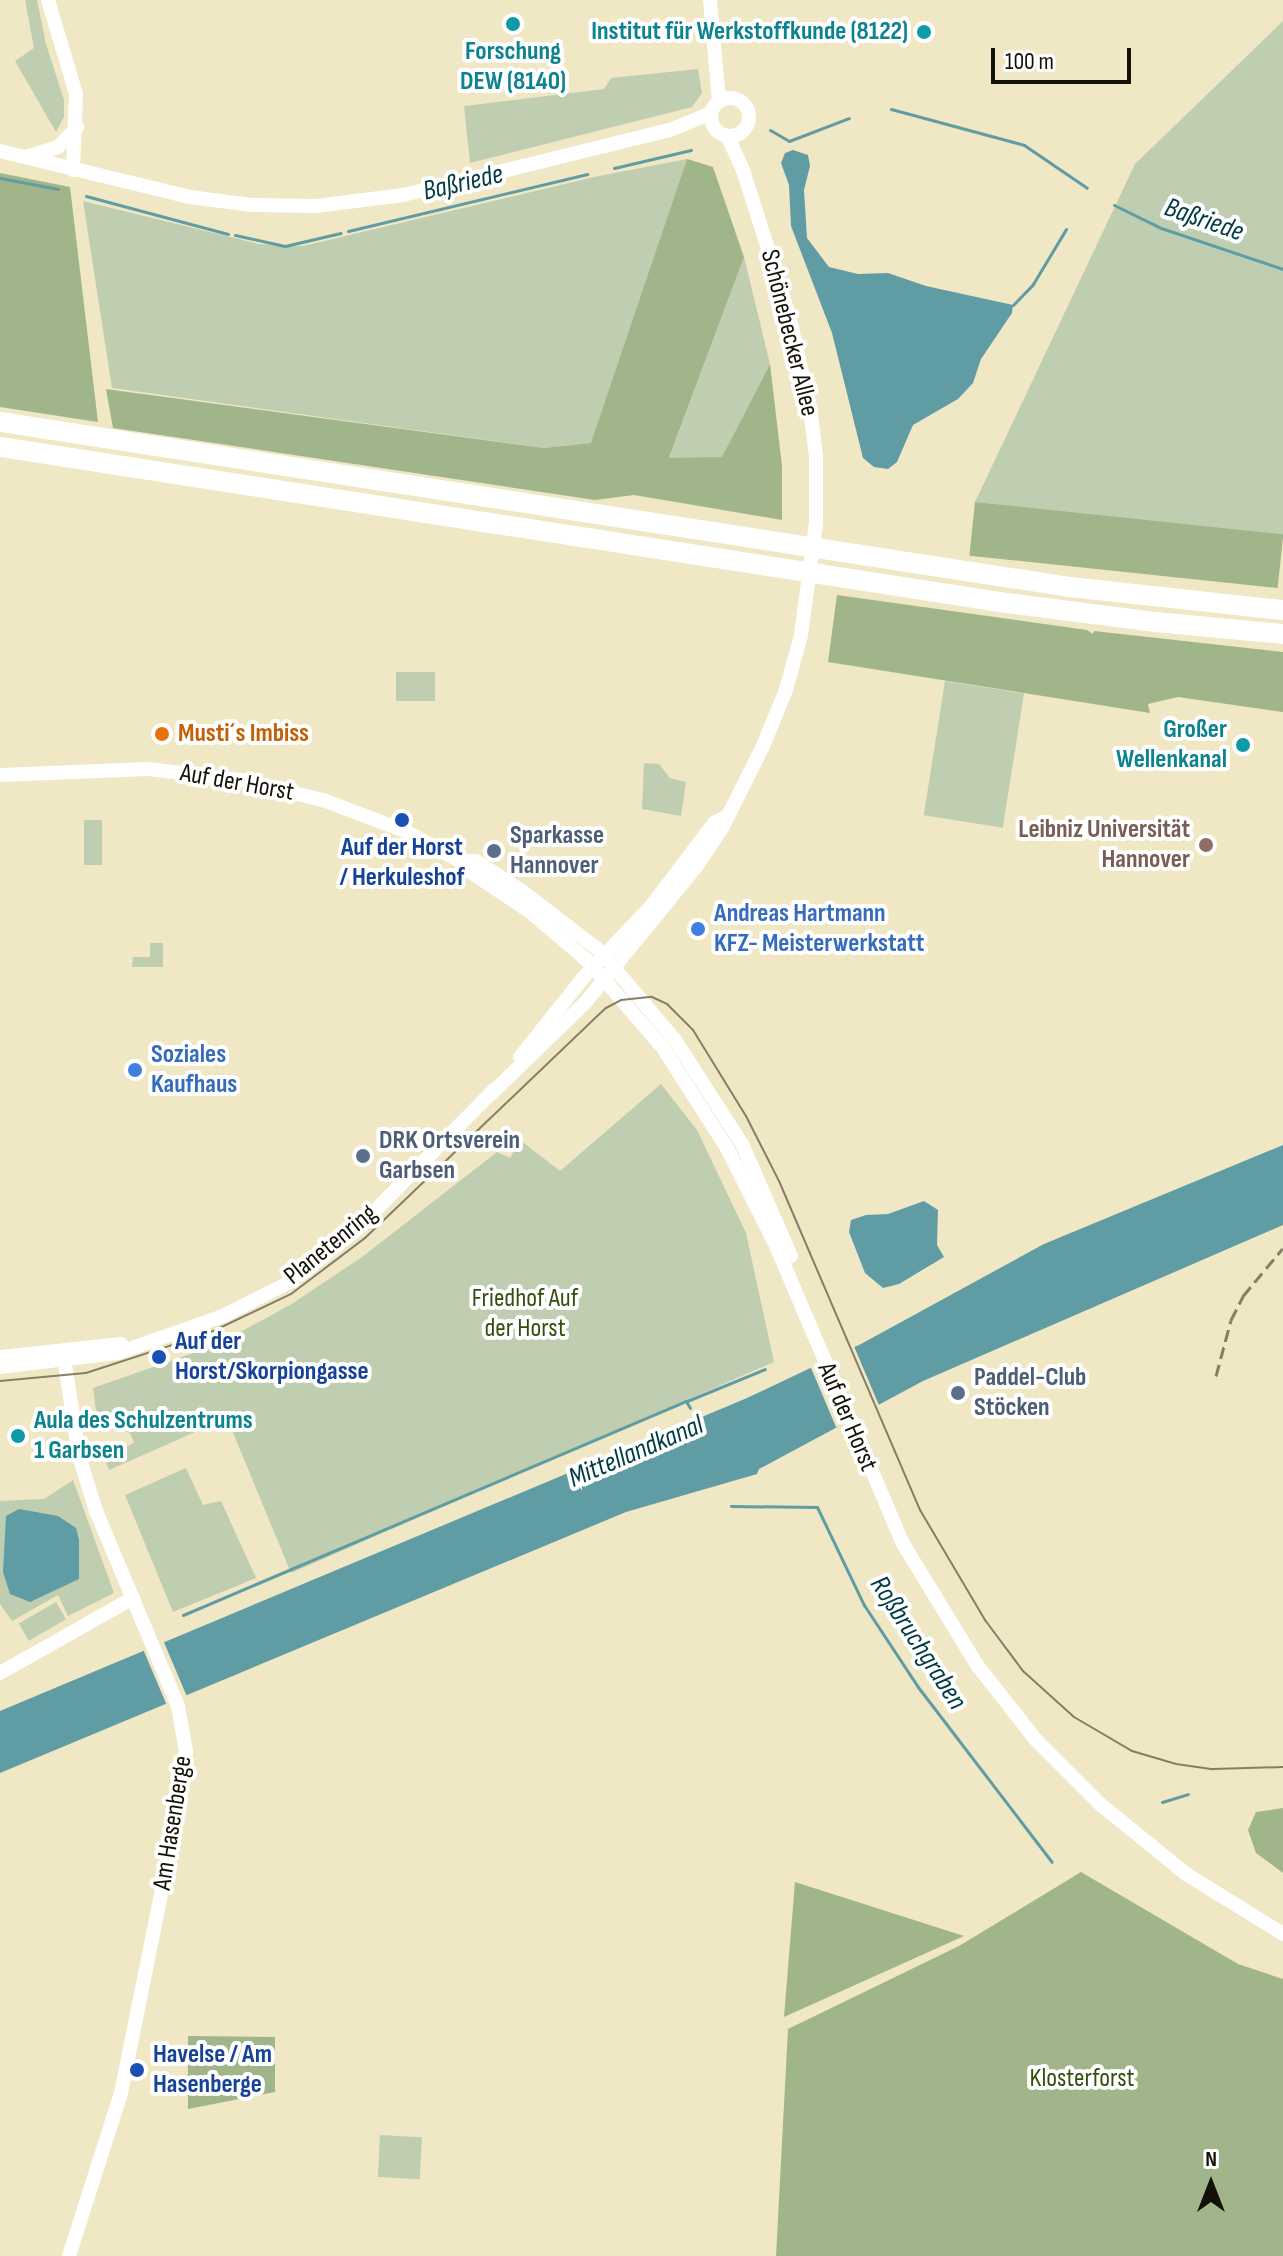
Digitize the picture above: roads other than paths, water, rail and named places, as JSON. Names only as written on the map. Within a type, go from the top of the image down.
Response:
[{"type":"highway","points":[[0,422],[1070,587],[1233,606],[1283,608]]},
{"type":"highway","points":[[0,447],[1007,603],[1283,636]]},
{"type":"street","points":[[48,0],[74,81],[77,126],[73,170]]},
{"type":"street","points":[[0,151],[210,200],[268,206],[316,206],[403,195],[670,130],[719,110],[742,102],[749,115],[734,134],[719,110],[718,62],[710,0]]},
{"type":"street","points":[[21,157],[50,152],[77,126]]},
{"type":"street","name":"Schönebecker Allee","points":[[607,969],[714,823],[724,818],[776,717],[794,663],[809,596],[816,523],[816,456],[802,362],[734,134]]},
{"type":"street","name":"Auf der Horst","points":[[0,775],[148,769],[252,782],[354,811],[460,861],[469,871],[529,911],[593,968]]},
{"type":"street","name":"Auf der Horst","points":[[460,861],[476,861],[522,891],[607,969],[675,1040],[742,1144],[856,1428],[911,1540],[985,1661],[1043,1733],[1134,1827],[1218,1895],[1283,1934]]},
{"type":"street","name":"Planetenring","points":[[491,1094],[593,968],[607,969]]},
{"type":"street","name":"Planetenring","points":[[0,1367],[137,1345],[223,1316],[286,1284],[323,1259],[356,1230],[491,1094],[556,1034],[607,969]]},
{"type":"street","name":"Planetenring","points":[[0,1357],[64,1357]]},
{"type":"street","name":"Am Hasenberge","points":[[64,1357],[79,1456],[96,1511],[178,1706],[185,1735],[184,1774],[121,2093],[69,2256]]},
{"type":"street","points":[[0,1673],[133,1598]]},
{"type":"street","name":"Auf der Horst","points":[[1155,1845],[1283,1923]]},
{"type":"water","points":[[793,150],[808,155],[810,166],[804,190],[807,238],[829,267],[858,274],[888,273],[926,286],[1013,305],[1012,313],[981,359],[973,383],[958,399],[913,425],[897,462],[888,469],[874,467],[863,458],[832,333],[791,226],[789,185],[781,163],[785,153]]},
{"type":"water","name":"Mittellandkanal","points":[[1283,1145],[1283,1225],[923,1381],[759,1469],[757,1474],[626,1512],[0,1773],[0,1711],[747,1398],[861,1344],[1044,1244]]},
{"type":"water","points":[[924,1201],[938,1210],[937,1245],[944,1257],[899,1284],[883,1288],[865,1273],[849,1232],[851,1220],[866,1215],[888,1214]]},
{"type":"water","points":[[19,1509],[58,1516],[76,1528],[79,1540],[79,1579],[30,1602],[10,1594],[3,1572],[6,1516]]},
{"type":"waterway","name":"Baßriede","points":[[891,109],[1024,145],[1087,188]]},
{"type":"waterway","name":"Baßriede","points":[[770,130],[789,141],[849,118]]},
{"type":"waterway","name":"Baßriede","points":[[614,168],[691,150]]},
{"type":"waterway","name":"Baßriede","points":[[348,231],[587,174]]},
{"type":"waterway","name":"Baßriede","points":[[0,178],[58,189]]},
{"type":"waterway","name":"Baßriede","points":[[86,196],[228,234]]},
{"type":"waterway","name":"Baßriede","points":[[1114,205],[1161,228],[1283,269]]},
{"type":"waterway","points":[[1013,305],[1033,284],[1066,229]]},
{"type":"waterway","name":"Baßriede","points":[[235,235],[285,246],[341,233]]},
{"type":"waterway","name":"Mittellandkanal","points":[[687,1401],[765,1369]]},
{"type":"waterway","name":"Mittellandkanal","points":[[183,1615],[686,1401],[690,1408]]},
{"type":"waterway","name":"Roßbruchgraben","points":[[731,1506],[817,1507],[864,1605],[918,1687],[1052,1862]]},
{"type":"waterway","name":"Roßbruchgraben","points":[[1162,1802],[1188,1794]]},
{"type":"tram line","points":[[0,1381],[86,1373],[209,1333],[291,1294],[365,1238],[606,1008],[621,1000],[652,997],[667,1004],[693,1030],[746,1116],[779,1181],[920,1510],[985,1620],[1023,1671],[1074,1717],[1132,1751],[1176,1764],[1213,1769],[1283,1767]]},
{"type":"railway","points":[[1216,1376],[1231,1320],[1243,1296],[1283,1248]]},
{"type":"place","name":"Forschung DEW (8140)","points":[[513,24]]},
{"type":"place","name":"Institut für Werkstoffkunde (8122)","points":[[924,32]]},
{"type":"place","name":"Musti´s Imbiss","points":[[162,734]]},
{"type":"place","name":"Großer Wellenkanal","points":[[1243,745]]},
{"type":"place","name":"Auf der Horst / Herkuleshof","points":[[402,820]]},
{"type":"place","name":"Leibniz Universität Hannover","points":[[1206,845]]},
{"type":"place","name":"Sparkasse Hannover","points":[[494,851]]},
{"type":"place","name":"Andreas Hartmann KFZ- Meisterwerkstatt","points":[[698,929]]},
{"type":"place","name":"Soziales Kaufhaus","points":[[135,1070]]},
{"type":"place","name":"DRK Ortsverein Garbsen","points":[[363,1156]]},
{"type":"place","name":"Auf der Horst/Skorpiongasse","points":[[159,1357]]},
{"type":"place","name":"Paddel-Club Stöcken","points":[[958,1393]]},
{"type":"place","name":"Aula des Schulzentrums 1 Garbsen","points":[[18,1436]]},
{"type":"place","name":"Havelse / Am Hasenberge","points":[[137,2070]]},
{"type":"park label","name":"Friedhof Auf der Horst","points":[[525,1314]]},
{"type":"park label","name":"Klosterforst","points":[[1082,2079]]}]
